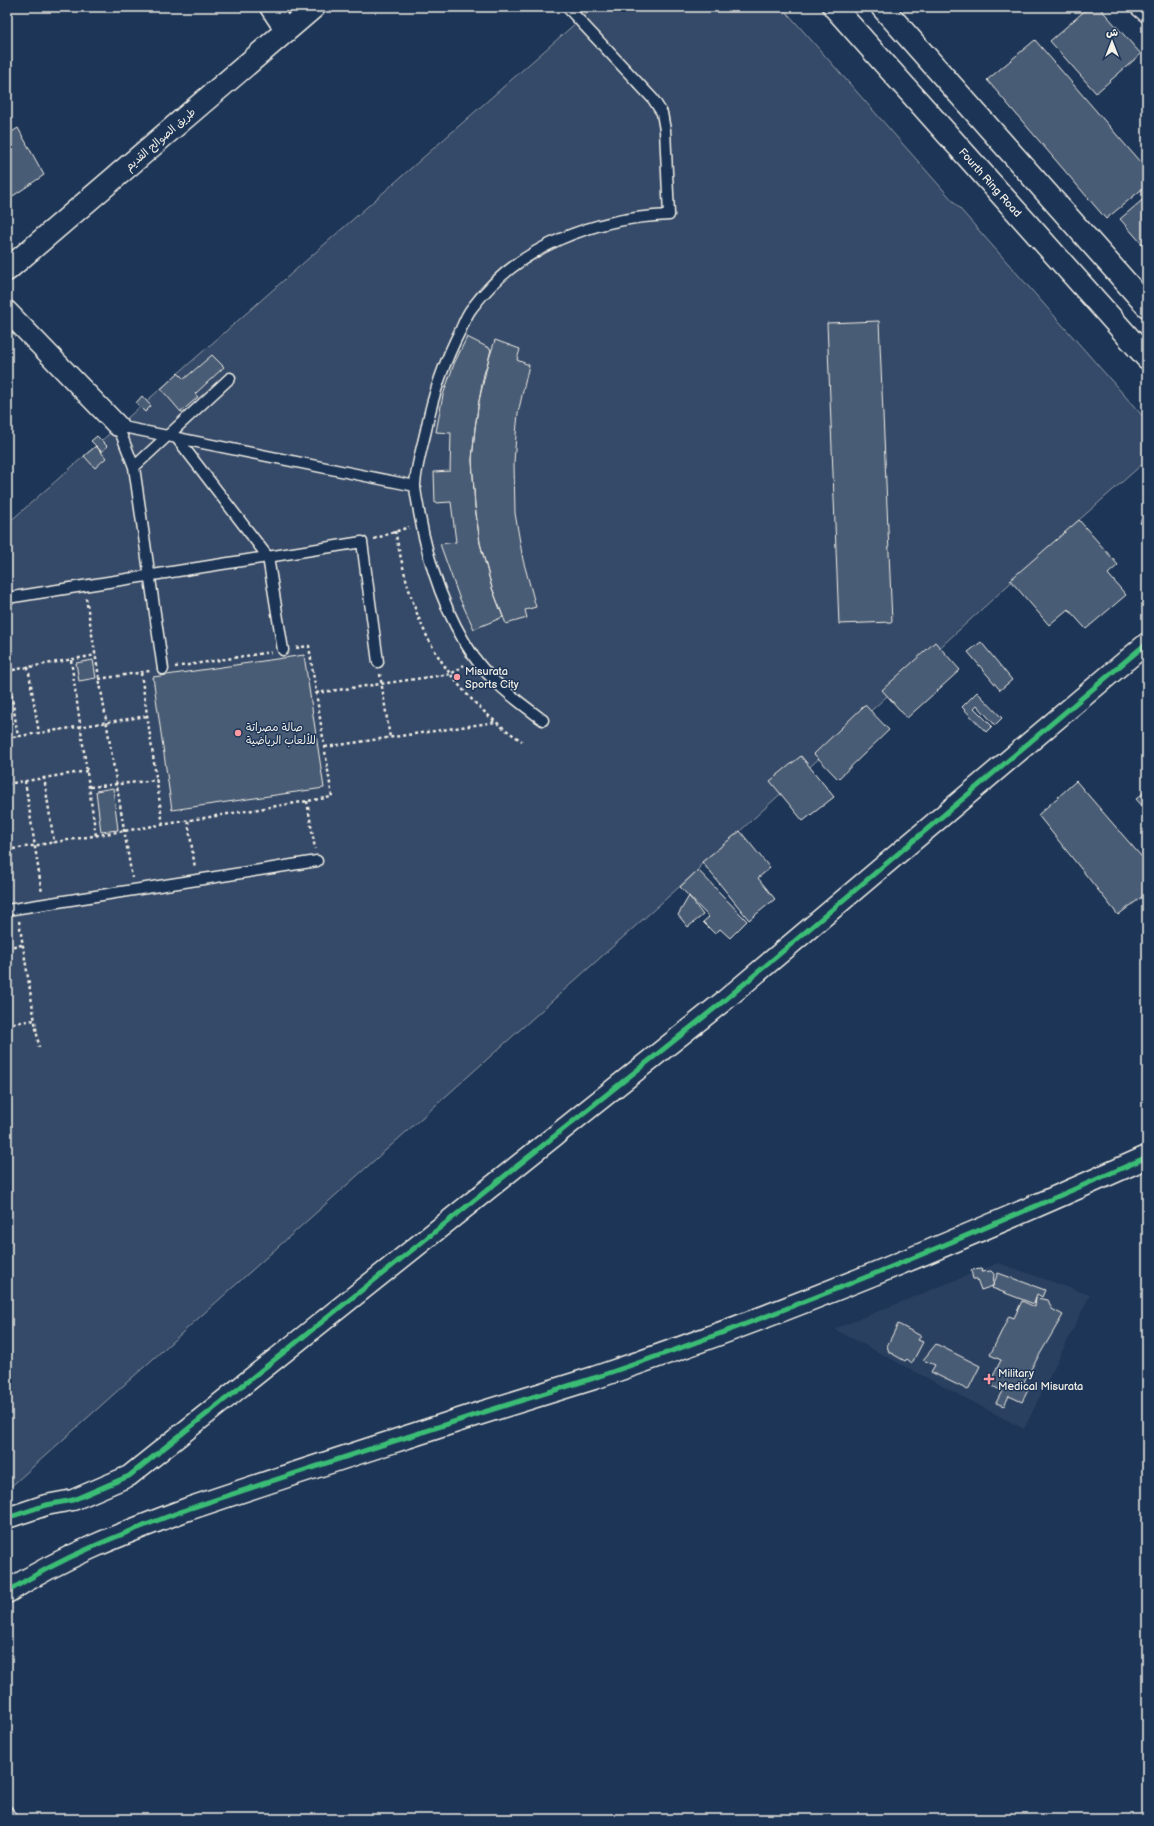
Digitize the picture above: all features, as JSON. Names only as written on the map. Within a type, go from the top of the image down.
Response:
[{"type":"main road","name":"طريق الصوالح القديم","points":[[7,270],[314,7]]},
{"type":"main road","name":"Fourth Ring Road","points":[[834,7],[1147,358]]},
{"type":"main road","points":[[882,7],[1147,306]]},
{"type":"main road","points":[[7,1592],[26,1580],[82,1551],[127,1531],[188,1508],[594,1378],[700,1340],[826,1293],[924,1253],[1147,1157]]},
{"type":"street","points":[[270,7],[286,31]]},
{"type":"street","points":[[1141,7],[1147,12]]},
{"type":"street","points":[[7,311],[118,426]]},
{"type":"street","points":[[7,1518],[46,1505],[73,1500],[129,1476],[726,1000],[1147,643]]},
{"type":"lane","points":[[543,720],[497,684],[475,658],[455,625],[438,585],[424,540],[415,486],[435,388],[448,354],[471,309],[496,280],[529,255],[565,236],[603,223],[642,216],[669,215],[665,130],[662,114],[653,99],[567,7]]},
{"type":"lane","points":[[134,467],[172,437],[230,378]]},
{"type":"lane","points":[[118,426],[415,486]]},
{"type":"lane","points":[[118,426],[134,467],[163,669]]},
{"type":"lane","points":[[172,437],[268,557],[282,650]]},
{"type":"lane","points":[[7,598],[362,542],[378,662]]},
{"type":"lane","points":[[12,909],[317,861]]},
{"type":"lane","points":[[7,1811],[12,1819]]},
{"type":"path","points":[[362,542],[421,522]]},
{"type":"path","points":[[395,532],[404,573],[423,629],[450,674],[480,708],[522,741]]},
{"type":"path","points":[[84,586],[134,890]]},
{"type":"path","points":[[7,850],[332,797],[309,646],[99,679]]},
{"type":"path","points":[[18,737],[7,671],[96,655]]},
{"type":"path","points":[[316,693],[450,674],[475,658]]},
{"type":"path","points":[[71,660],[96,836]]},
{"type":"path","points":[[378,662],[390,738]]},
{"type":"path","points":[[28,667],[39,733]]},
{"type":"path","points":[[141,673],[163,825]]},
{"type":"path","points":[[7,738],[147,716]]},
{"type":"path","points":[[325,747],[496,722]]},
{"type":"path","points":[[7,784],[87,771]]},
{"type":"path","points":[[44,778],[54,843]]},
{"type":"path","points":[[90,787],[157,780]]},
{"type":"path","points":[[25,781],[44,904]]},
{"type":"path","points":[[307,802],[317,861]]},
{"type":"path","points":[[188,821],[197,880]]},
{"type":"path","points":[[12,909],[22,945],[39,1047]]},
{"type":"path","points":[[7,947],[22,945]]},
{"type":"path","points":[[7,1024],[35,1020]]},
{"type":"shaded area","name":"Misurata Sports City","points":[[594,7],[782,7],[1147,421],[1147,460],[1079,520],[740,831],[702,862],[698,870],[7,1490],[7,524]]},
{"type":"shaded area","name":"Military Medical Misurata","points":[[998,1263],[1090,1295],[1024,1429],[834,1329]]},
{"type":"building","points":[[1089,7],[1099,7],[1141,54],[1096,93],[1050,41]]},
{"type":"building","points":[[1035,40],[1147,170],[1147,185],[1106,219],[987,80]]},
{"type":"building","points":[[18,128],[44,175],[7,200],[7,135]]},
{"type":"building","points":[[1147,196],[1147,240],[1142,244],[1120,219]]},
{"type":"building","points":[[879,321],[892,622],[839,624],[827,323]]},
{"type":"building","points":[[467,337],[491,349],[479,401],[472,460],[475,506],[480,543],[492,588],[503,617],[474,629],[459,597],[440,544],[456,542],[451,502],[435,503],[434,472],[450,471],[451,433],[436,432],[443,395],[454,364]]},
{"type":"building","points":[[495,340],[520,349],[517,360],[529,365],[518,413],[514,463],[515,513],[523,560],[536,607],[525,610],[527,618],[506,624],[492,588],[480,543],[475,506],[472,460],[475,428],[484,374]]},
{"type":"building","points":[[212,355],[224,367],[195,394],[198,397],[181,412],[161,389],[178,373],[184,379]]},
{"type":"building","points":[[142,396],[151,406],[145,412],[136,403]]},
{"type":"building","points":[[97,436],[107,446],[102,452],[91,441]]},
{"type":"building","points":[[96,446],[106,458],[95,468],[84,456]]},
{"type":"building","points":[[1147,505],[1147,527],[1140,523]]},
{"type":"building","points":[[1079,520],[1118,565],[1108,574],[1126,595],[1086,629],[1068,609],[1049,625],[1010,580]]},
{"type":"building","points":[[935,642],[960,670],[907,718],[882,690]]},
{"type":"building","points":[[981,642],[1012,680],[1000,690],[968,652]]},
{"type":"building","name":"صالة مصراتة للألعاب الرياضية","points":[[304,655],[324,788],[172,810],[153,677]]},
{"type":"building","points":[[93,660],[96,678],[79,681],[76,663]]},
{"type":"building","points":[[977,692],[1002,718],[995,725],[977,705],[974,708],[992,726],[986,732],[962,707]]},
{"type":"building","points":[[865,705],[889,730],[838,779],[814,754]]},
{"type":"building","points":[[801,756],[834,797],[803,821],[770,781]]},
{"type":"building","points":[[1076,781],[1147,863],[1147,893],[1118,915],[1038,815]]},
{"type":"building","points":[[113,788],[118,830],[101,832],[96,791]]},
{"type":"building","points":[[1147,790],[1147,811],[1136,799]]},
{"type":"building","points":[[740,831],[770,868],[758,878],[775,899],[749,920],[702,862]]},
{"type":"building","points":[[698,870],[747,921],[730,938],[720,929],[715,934],[703,922],[709,917],[680,887]]},
{"type":"building","points":[[689,896],[703,915],[688,927],[678,915]]},
{"type":"building","points":[[982,1269],[981,1272],[991,1271],[994,1274],[993,1286],[981,1290],[977,1279],[973,1279],[971,1270]]},
{"type":"building","points":[[998,1273],[1045,1290],[1042,1297],[1037,1294],[1034,1304],[992,1288]]},
{"type":"building","points":[[1036,1298],[1048,1300],[1052,1309],[1063,1315],[1024,1381],[1030,1386],[1022,1402],[1009,1396],[1004,1406],[996,1403],[1002,1391],[989,1384],[1001,1360],[990,1355],[1009,1316],[1014,1318],[1022,1301],[1035,1307]]},
{"type":"building","points":[[898,1324],[921,1336],[918,1340],[923,1342],[912,1363],[907,1359],[905,1361],[889,1352],[887,1346]]},
{"type":"building","points":[[936,1344],[980,1366],[968,1390],[931,1372],[935,1365],[923,1360]]},
{"type":"cycle path","points":[[7,1518],[46,1505],[73,1500],[129,1476],[725,1000],[1147,643]]},
{"type":"cycle path","points":[[7,1592],[28,1579],[73,1556],[118,1536],[188,1509],[481,1413],[594,1378],[664,1354],[804,1302],[1011,1217],[1147,1157]]},
{"type":"place","name":"Misurata Sports City","points":[[457,677]]},
{"type":"place","name":"صالة مصراتة للألعاب الرياضية","points":[[238,733]]},
{"type":"place","name":"Military Medical Misurata","points":[[989,1379]]}]
